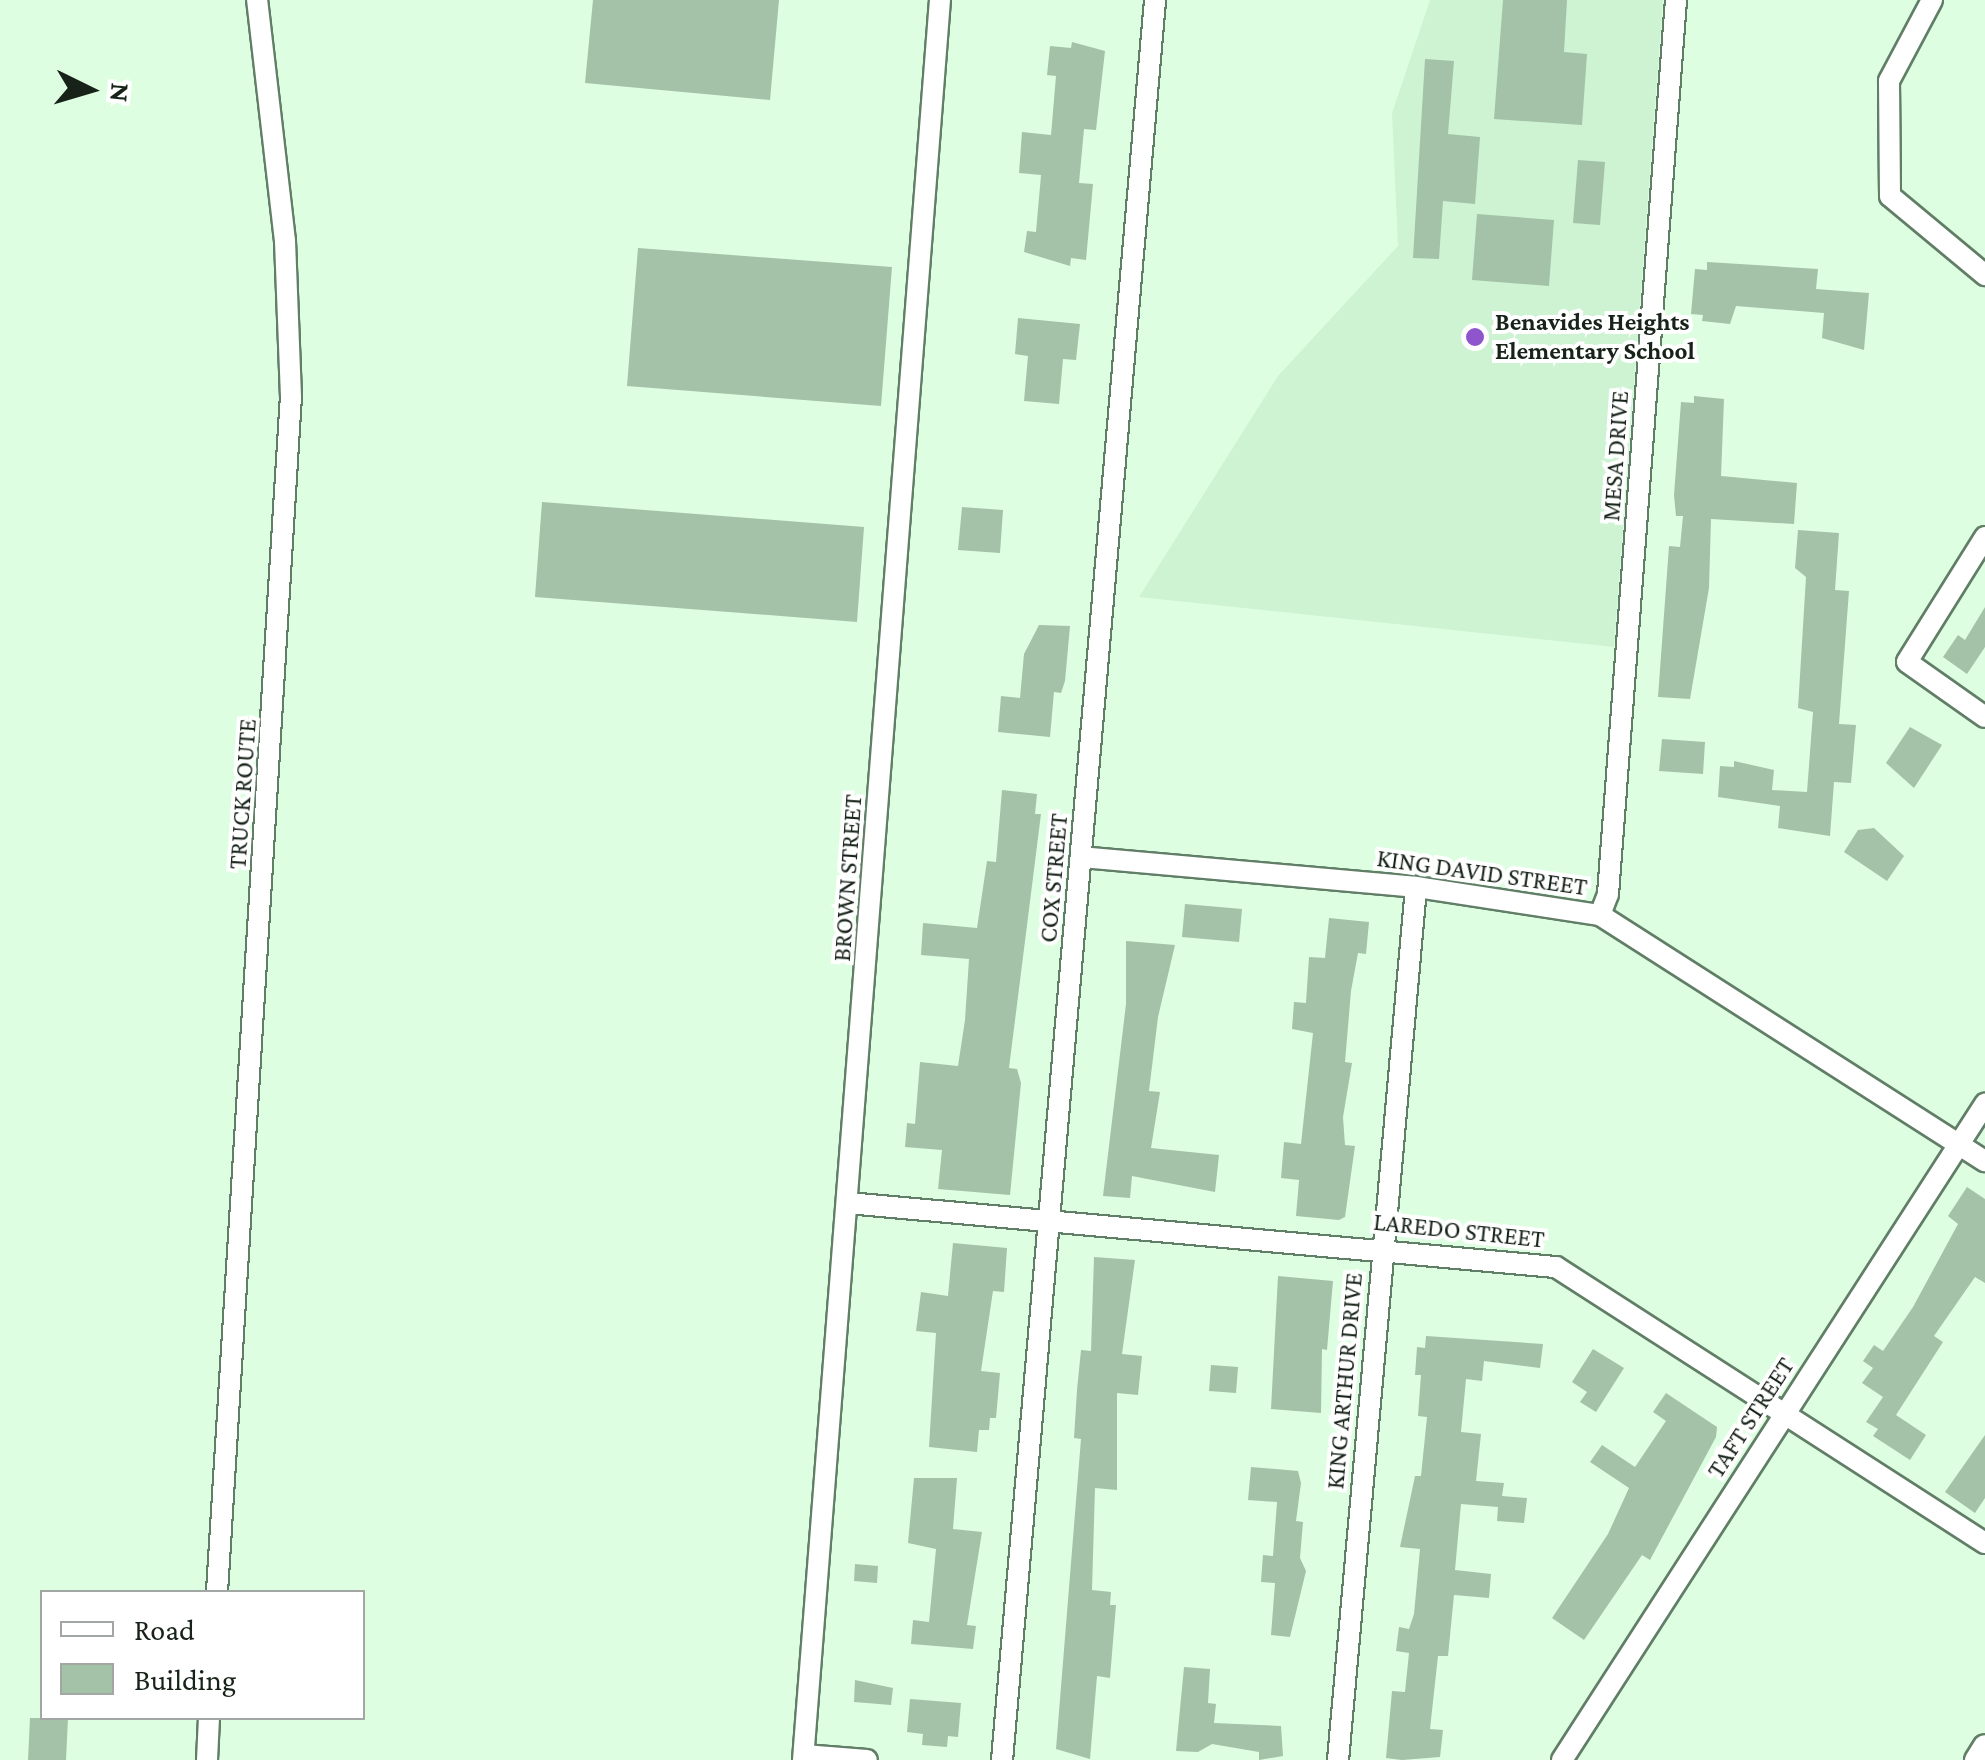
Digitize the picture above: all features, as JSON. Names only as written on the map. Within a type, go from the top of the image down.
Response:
[{"type":"main road","points":[[1977,1760],[1985,1747]]},
{"type":"street","name":"TRUCK ROUTE","points":[[217,1590],[291,397],[282,202],[258,0]]},
{"type":"street","name":"BROWN STREET","points":[[804,1758],[940,0]]},
{"type":"street","name":"COX STREET","points":[[1002,1760],[1155,0]]},
{"type":"street","name":"MESA DRIVE","points":[[1600,915],[1608,894],[1676,0]]},
{"type":"street","points":[[1932,0],[1888,81],[1890,196],[1985,275]]},
{"type":"street","points":[[1985,537],[1907,662],[1985,717]]},
{"type":"street","name":"KING DAVID STREET","points":[[1081,857],[1416,888],[1600,915],[1985,1161]]},
{"type":"street","name":"KING ARTHUR DRIVE","points":[[1338,1760],[1416,888]]},
{"type":"street","name":"TAFT STREET","points":[[1562,1760],[1985,1104]]},
{"type":"street","name":"LAREDO STREET","points":[[848,1203],[1381,1248],[1556,1267],[1782,1416],[1985,1543]]},
{"type":"street","points":[[207,1760],[209,1720]]},
{"type":"street","points":[[804,1758],[867,1760]]},
{"type":"shaded area","name":"Benavides Heights Elementary School","points":[[1430,0],[1663,0],[1614,647],[1139,597],[1278,376],[1398,246],[1392,113]]},
{"type":"building","points":[[593,0],[779,0],[770,100],[585,83]]},
{"type":"building","points":[[1503,0],[1567,0],[1564,52],[1587,54],[1582,125],[1494,119]]},
{"type":"building","points":[[1072,42],[1105,51],[1096,130],[1084,129],[1079,183],[1093,184],[1086,260],[1071,258],[1070,266],[1024,252],[1027,231],[1036,232],[1041,175],[1019,173],[1022,132],[1051,135],[1056,76],[1047,75],[1050,46],[1071,48]]},
{"type":"building","points":[[1425,59],[1454,61],[1448,134],[1480,137],[1475,204],[1443,201],[1439,259],[1413,258]]},
{"type":"building","points":[[1578,160],[1605,162],[1600,225],[1573,223]]},
{"type":"building","points":[[1477,214],[1554,220],[1549,286],[1472,280]]},
{"type":"building","points":[[638,248],[892,267],[881,406],[627,386]]},
{"type":"building","points":[[1707,262],[1818,269],[1816,289],[1869,293],[1864,350],[1822,338],[1824,313],[1736,306],[1730,324],[1702,321],[1703,315],[1691,314],[1695,269],[1707,270]]},
{"type":"building","points":[[1018,318],[1080,324],[1076,360],[1063,359],[1059,404],[1024,401],[1028,356],[1015,354]]},
{"type":"building","points":[[1694,396],[1724,399],[1721,476],[1797,483],[1794,524],[1711,519],[1709,588],[1690,699],[1658,697],[1669,546],[1680,547],[1683,516],[1676,516],[1674,495],[1681,402],[1694,403]]},
{"type":"building","points":[[542,502],[864,527],[857,622],[535,597]]},
{"type":"building","points":[[962,507],[1003,510],[1000,553],[958,550]]},
{"type":"building","points":[[1798,530],[1839,533],[1835,590],[1849,591],[1839,724],[1856,725],[1851,783],[1834,782],[1830,836],[1778,828],[1780,806],[1718,797],[1720,766],[1734,767],[1734,761],[1774,770],[1772,790],[1807,792],[1813,712],[1798,708],[1806,577],[1795,568]]},
{"type":"building","points":[[1985,607],[1985,647],[1967,674],[1943,657],[1958,635],[1965,640]]},
{"type":"building","points":[[1039,625],[1070,626],[1065,681],[1061,693],[1054,692],[1050,737],[998,732],[1001,696],[1020,698],[1024,654]]},
{"type":"building","points":[[1910,727],[1942,745],[1914,788],[1886,763]]},
{"type":"building","points":[[1662,739],[1705,742],[1703,774],[1659,771]]},
{"type":"building","points":[[1002,790],[1037,794],[1035,814],[1041,814],[1009,1068],[1017,1069],[1021,1083],[1010,1195],[938,1189],[942,1150],[905,1147],[907,1123],[915,1124],[920,1062],[958,1066],[965,1020],[969,959],[921,955],[923,923],[977,928],[987,861],[996,862]]},
{"type":"building","points":[[1874,828],[1904,856],[1887,881],[1844,852],[1858,830]]},
{"type":"building","points":[[1185,904],[1242,909],[1239,942],[1182,937]]},
{"type":"building","points":[[1329,918],[1369,922],[1366,954],[1358,953],[1351,991],[1345,1062],[1352,1063],[1343,1117],[1345,1145],[1355,1146],[1345,1217],[1339,1220],[1296,1216],[1299,1180],[1281,1178],[1284,1142],[1301,1144],[1313,1033],[1292,1029],[1294,1002],[1306,1003],[1309,957],[1325,958]]},
{"type":"building","points":[[1126,941],[1175,945],[1158,1017],[1149,1091],[1160,1092],[1151,1148],[1219,1155],[1215,1192],[1132,1176],[1130,1198],[1103,1196],[1126,1004]]},
{"type":"building","points":[[1967,1187],[1985,1199],[1985,1283],[1975,1277],[1934,1336],[1943,1342],[1896,1415],[1926,1435],[1910,1460],[1873,1436],[1878,1429],[1866,1422],[1883,1397],[1862,1383],[1873,1368],[1863,1361],[1874,1345],[1883,1351],[1913,1307],[1958,1224],[1948,1216]]},
{"type":"building","points":[[953,1243],[1007,1248],[1004,1292],[993,1291],[981,1371],[1000,1373],[996,1418],[990,1418],[989,1430],[979,1430],[977,1452],[929,1447],[936,1333],[916,1331],[921,1292],[948,1296]]},
{"type":"building","points":[[1094,1257],[1135,1260],[1122,1354],[1142,1356],[1138,1395],[1117,1393],[1117,1490],[1095,1488],[1092,1590],[1111,1592],[1110,1605],[1116,1605],[1110,1678],[1097,1676],[1090,1759],[1056,1749],[1081,1439],[1074,1438],[1077,1390],[1081,1350],[1091,1351]]},
{"type":"building","points":[[1278,1276],[1333,1281],[1327,1350],[1322,1349],[1321,1413],[1271,1409]]},
{"type":"building","points":[[1426,1336],[1543,1344],[1540,1368],[1484,1361],[1482,1381],[1466,1379],[1461,1432],[1481,1434],[1476,1481],[1504,1483],[1502,1496],[1527,1498],[1524,1523],[1497,1521],[1498,1507],[1461,1504],[1455,1570],[1491,1574],[1489,1598],[1454,1595],[1448,1656],[1438,1656],[1430,1729],[1443,1730],[1440,1757],[1402,1760],[1386,1758],[1392,1691],[1405,1692],[1409,1653],[1396,1651],[1399,1627],[1409,1629],[1414,1614],[1420,1549],[1400,1547],[1415,1476],[1421,1476],[1427,1417],[1418,1416],[1421,1375],[1415,1375],[1417,1347],[1425,1348]]},
{"type":"building","points":[[1593,1349],[1624,1368],[1596,1412],[1580,1402],[1587,1392],[1572,1382]]},
{"type":"building","points":[[1211,1365],[1238,1367],[1236,1393],[1209,1391]]},
{"type":"building","points":[[1666,1393],[1717,1427],[1716,1437],[1650,1560],[1642,1555],[1584,1640],[1552,1618],[1608,1534],[1629,1488],[1590,1462],[1602,1445],[1635,1467],[1666,1421],[1653,1412]]},
{"type":"building","points":[[1985,1435],[1985,1498],[1975,1513],[1945,1492]]},
{"type":"building","points":[[1251,1467],[1298,1471],[1301,1483],[1296,1521],[1303,1522],[1300,1558],[1306,1571],[1290,1637],[1271,1635],[1275,1583],[1261,1582],[1263,1555],[1273,1556],[1277,1502],[1248,1500]]},
{"type":"building","points":[[914,1478],[957,1478],[953,1529],[982,1532],[967,1625],[976,1626],[973,1649],[911,1644],[913,1620],[929,1622],[936,1549],[908,1543]]},
{"type":"building","points":[[855,1564],[878,1566],[877,1583],[854,1581]]},
{"type":"building","points":[[1184,1667],[1210,1669],[1208,1703],[1216,1704],[1214,1723],[1281,1726],[1283,1756],[1259,1760],[1259,1752],[1212,1744],[1198,1752],[1176,1751]]},
{"type":"building","points":[[855,1680],[893,1688],[891,1705],[854,1702]]},
{"type":"building","points":[[910,1699],[961,1703],[958,1737],[948,1736],[947,1747],[922,1745],[923,1734],[907,1732]]},
{"type":"building","points":[[30,1718],[68,1720],[66,1760],[28,1760]]},
{"type":"place","name":"Benavides Heights Elementary School","points":[[1475,337]]}]
